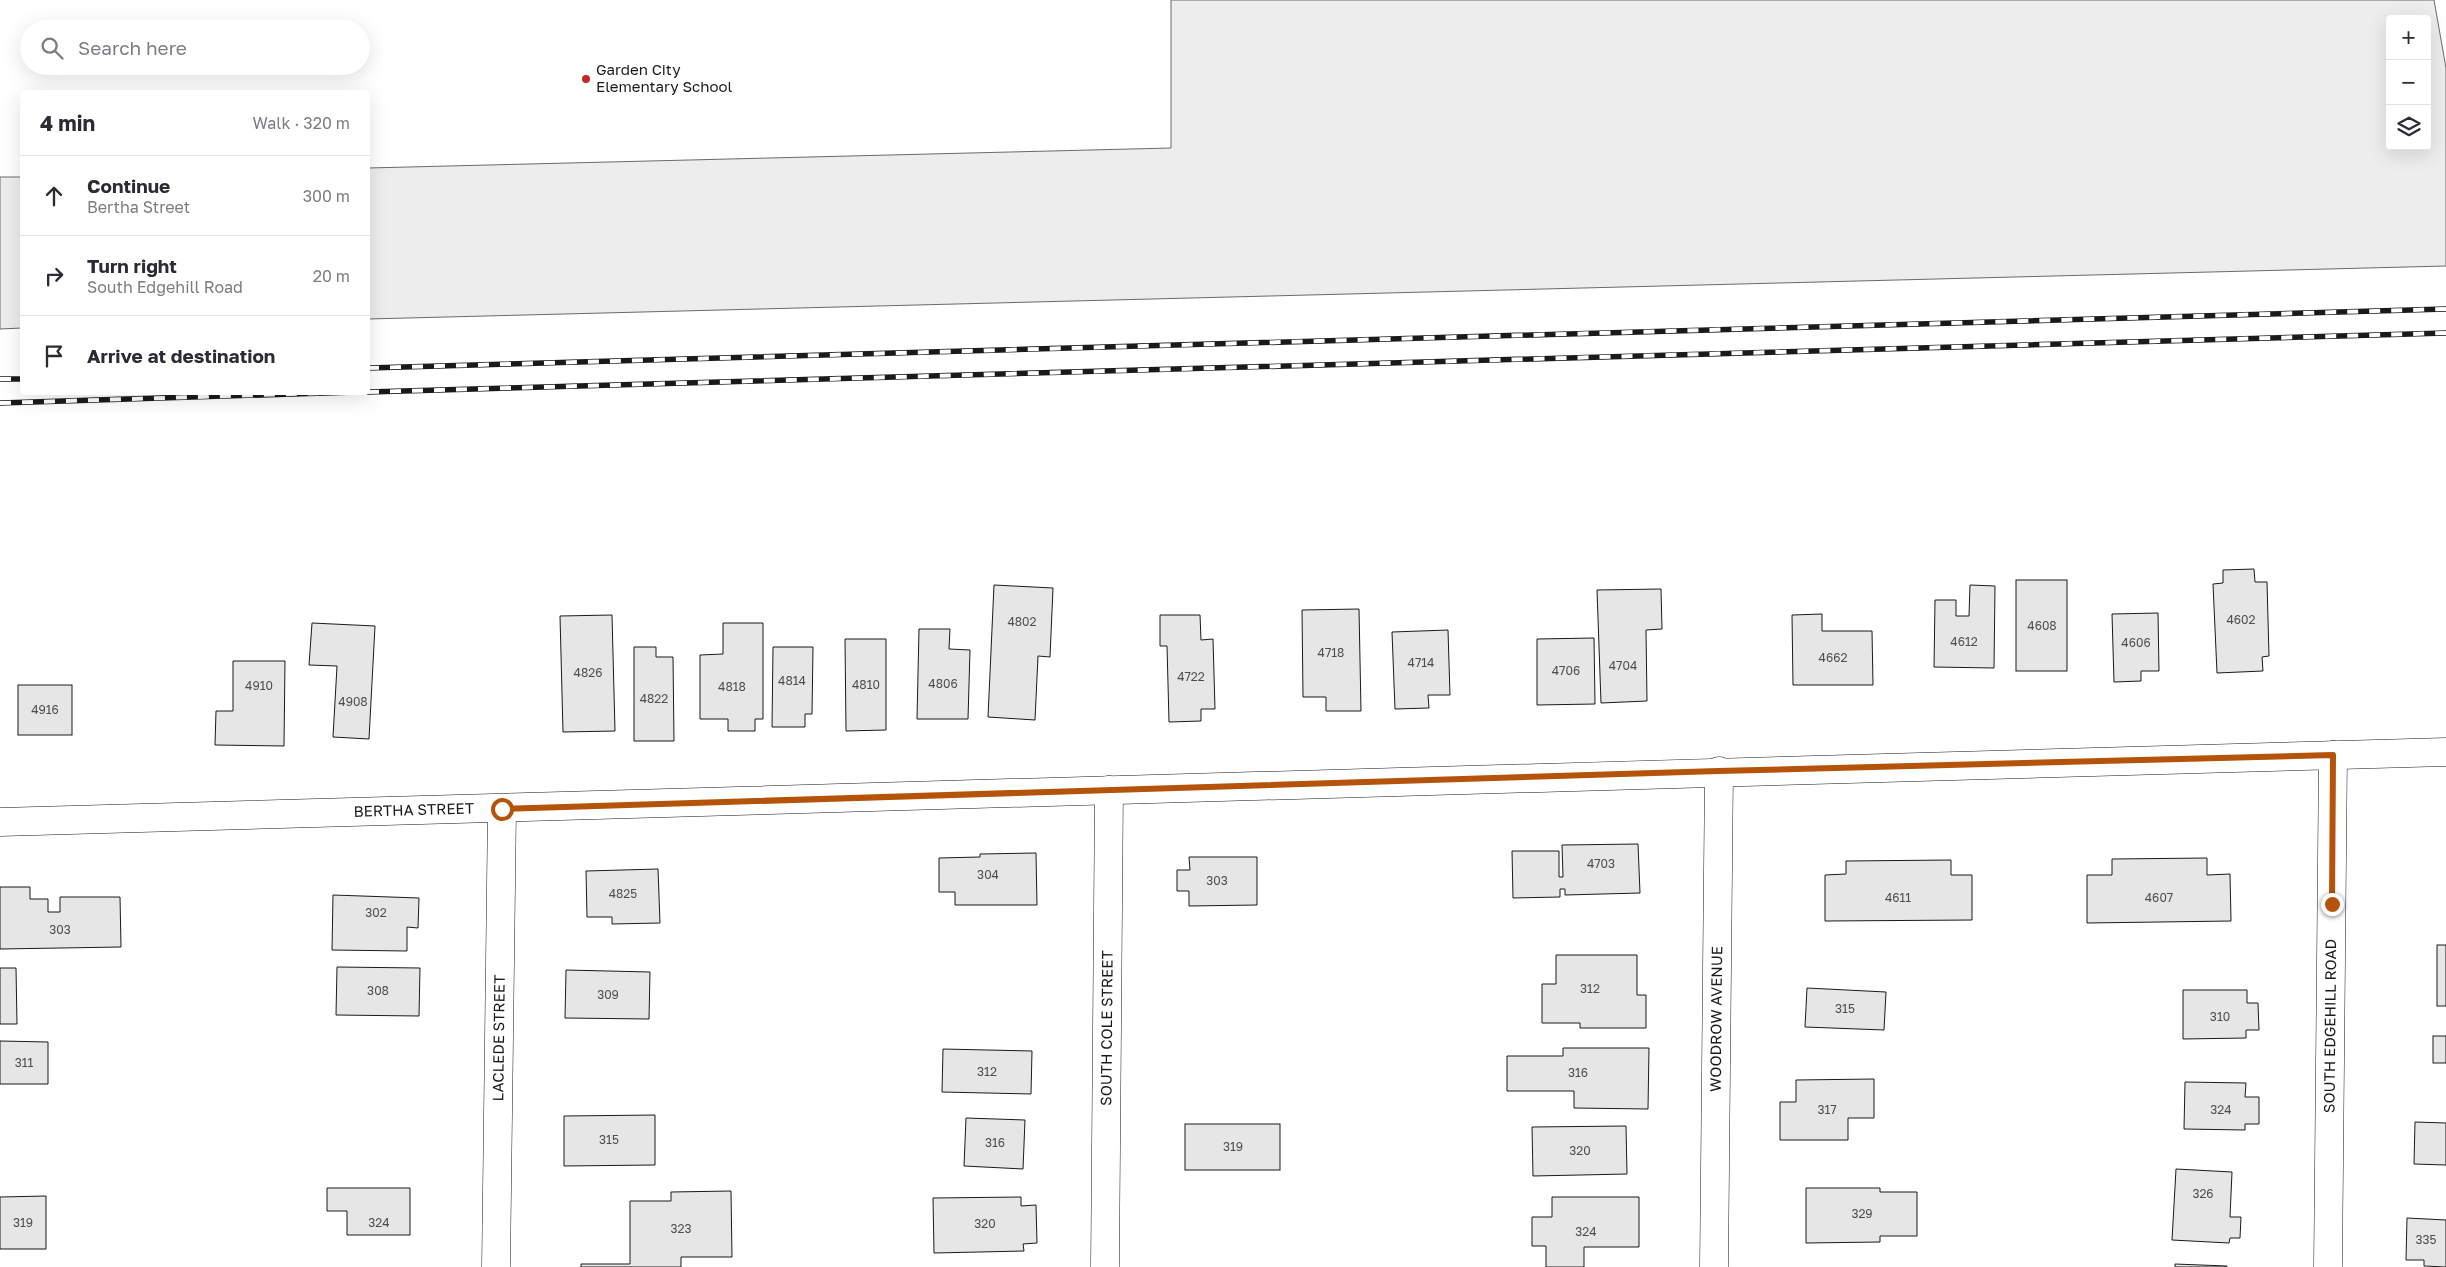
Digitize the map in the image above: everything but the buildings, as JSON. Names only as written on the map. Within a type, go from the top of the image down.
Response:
[{"type":"street","name":"BERTHA STREET","points":[[0,822],[502,809],[1718,771],[2446,752]]},
{"type":"street","name":"SOUTH EDGEHILL ROAD","points":[[2328,1267],[2333,755]]},
{"type":"street","name":"WOODROW AVENUE","points":[[1714,1267],[1718,771]]},
{"type":"street","name":"SOUTH COLE STREET","points":[[1105,1267],[1109,790]]},
{"type":"street","name":"LACLEDE STREET","points":[[496,1267],[502,809]]},
{"type":"shaded area","points":[[1171,0],[2434,0],[2446,68],[2446,266],[370,319],[370,168],[1171,148]]},
{"type":"shaded area","points":[[0,177],[20,177],[20,328],[0,329]]},
{"type":"railway","points":[[370,368],[2446,309]]},
{"type":"railway","points":[[370,392],[2446,333]]},
{"type":"railway","points":[[0,379],[20,379]]},
{"type":"railway","points":[[0,403],[259,395]]},
{"type":"place","name":"Garden City Elementary School","points":[[586,79]]},
{"type":"route","points":[[502,809],[1718,771],[2333,755],[2332,904]]}]
